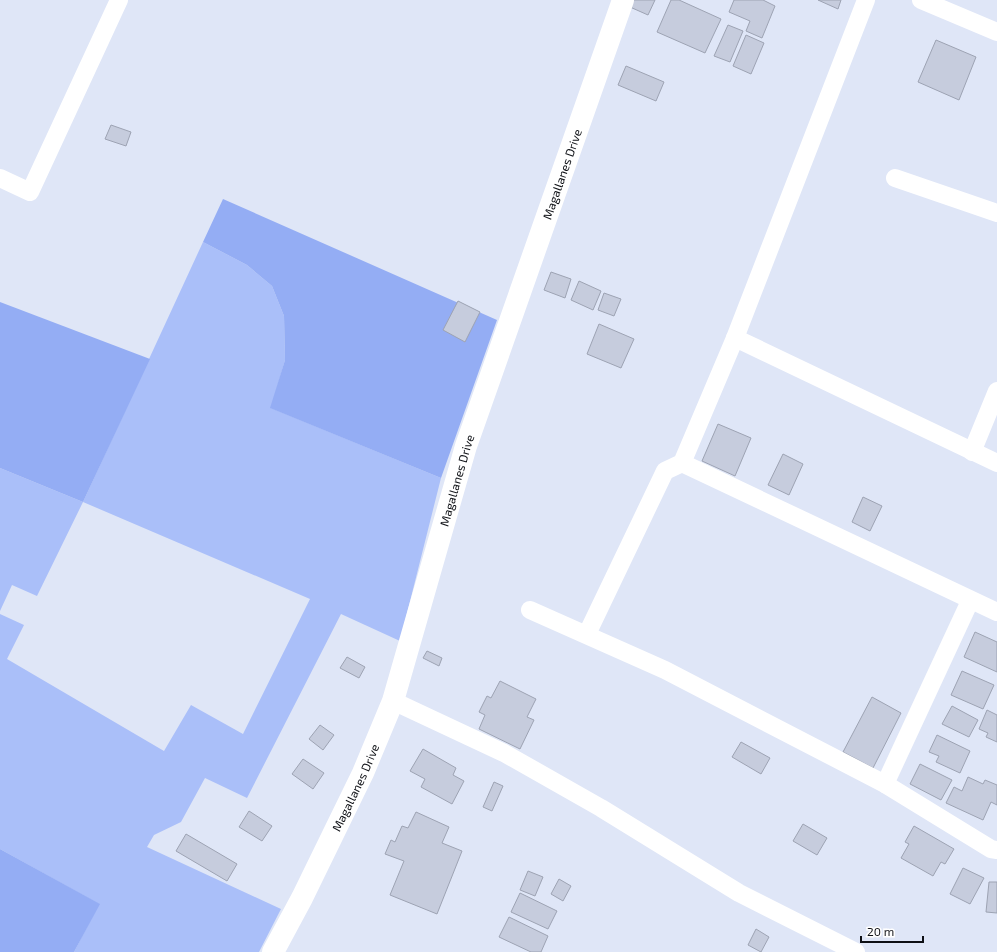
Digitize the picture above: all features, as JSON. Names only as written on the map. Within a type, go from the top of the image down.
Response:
[{"type":"street","points":[[0,178],[30,192],[119,0]]},
{"type":"street","name":"Magallanes Drive","points":[[272,952],[302,898],[363,773],[393,701],[466,446],[623,0]]},
{"type":"street","points":[[587,634],[665,471],[682,463],[735,338],[866,0]]},
{"type":"street","points":[[921,0],[997,32]]},
{"type":"street","points":[[895,178],[997,213]]},
{"type":"street","points":[[735,338],[997,463]]},
{"type":"street","points":[[972,452],[997,391]]},
{"type":"street","points":[[682,463],[970,601],[997,612]]},
{"type":"street","points":[[885,784],[970,601]]},
{"type":"street","points":[[530,610],[587,634],[665,670],[885,784],[995,845]]},
{"type":"street","points":[[393,701],[504,753],[601,808],[828,946],[856,952]]},
{"type":"shaded area","points":[[223,199],[497,320],[441,478],[270,408],[285,360],[284,316],[272,286],[247,265],[203,242]]},
{"type":"shaded area","points":[[203,242],[247,265],[272,286],[284,316],[285,360],[271,408],[441,478],[400,641],[341,614],[247,798],[205,778],[181,822],[154,835],[147,847],[281,909],[259,952],[74,952],[99,904],[0,849],[0,614],[24,625],[7,659],[164,751],[191,705],[243,734],[310,599],[83,502]]},
{"type":"shaded area","points":[[0,302],[150,359],[83,502],[0,468]]},
{"type":"shaded area","points":[[0,468],[83,502],[37,596],[12,585],[0,611]]},
{"type":"shaded area","points":[[0,849],[100,904],[74,952],[0,952]]},
{"type":"building","points":[[633,0],[655,0],[648,15],[630,7]]},
{"type":"building","points":[[671,0],[679,0],[721,19],[705,53],[657,32]]},
{"type":"building","points":[[734,0],[763,0],[775,6],[762,38],[746,31],[750,21],[729,12]]},
{"type":"building","points":[[818,0],[841,0],[838,9]]},
{"type":"building","points":[[728,25],[743,31],[730,62],[714,56]]},
{"type":"building","points":[[746,35],[764,43],[751,74],[733,66]]},
{"type":"building","points":[[936,40],[976,57],[959,100],[918,82]]},
{"type":"building","points":[[626,66],[664,82],[656,101],[618,85]]},
{"type":"building","points":[[111,125],[131,132],[126,146],[105,139]]},
{"type":"building","points":[[551,272],[571,279],[565,298],[544,290]]},
{"type":"building","points":[[579,281],[601,291],[593,310],[571,300]]},
{"type":"building","points":[[604,293],[621,299],[614,316],[598,310]]},
{"type":"building","points":[[458,301],[480,312],[465,342],[443,330]]},
{"type":"building","points":[[599,324],[634,339],[621,368],[587,354]]},
{"type":"building","points":[[718,424],[751,438],[735,476],[702,461]]},
{"type":"building","points":[[783,454],[803,464],[789,495],[768,485]]},
{"type":"building","points":[[863,497],[882,506],[870,531],[852,522]]},
{"type":"building","points":[[975,632],[997,642],[997,672],[964,657]]},
{"type":"building","points":[[427,651],[442,658],[439,666],[423,658]]},
{"type":"building","points":[[347,657],[365,667],[359,678],[340,668]]},
{"type":"building","points":[[962,671],[994,685],[983,709],[951,695]]},
{"type":"building","points":[[500,681],[536,699],[527,717],[534,720],[520,749],[479,729],[485,715],[479,712],[487,696],[491,698]]},
{"type":"building","points":[[872,697],[901,713],[873,768],[843,752]]},
{"type":"building","points":[[952,706],[978,720],[969,737],[942,724]]},
{"type":"building","points":[[987,710],[997,715],[997,742],[986,737],[988,733],[979,729]]},
{"type":"building","points":[[320,725],[334,735],[323,750],[309,739]]},
{"type":"building","points":[[937,735],[970,751],[960,773],[936,762],[939,756],[929,752]]},
{"type":"building","points":[[741,742],[770,758],[761,774],[732,757]]},
{"type":"building","points":[[423,749],[456,768],[453,775],[464,781],[452,804],[421,787],[425,779],[410,771]]},
{"type":"building","points":[[303,759],[324,773],[313,789],[292,774]]},
{"type":"building","points":[[920,764],[952,780],[941,800],[910,784]]},
{"type":"building","points":[[968,777],[983,784],[985,780],[997,785],[997,805],[991,802],[983,820],[946,803],[954,787],[962,791]]},
{"type":"building","points":[[494,782],[503,786],[492,811],[483,807]]},
{"type":"building","points":[[249,811],[272,826],[262,841],[239,827]]},
{"type":"building","points":[[416,812],[449,827],[442,843],[462,851],[437,914],[390,895],[404,861],[385,854],[391,840],[395,842],[402,826],[408,828]]},
{"type":"building","points":[[803,824],[827,838],[817,855],[793,841]]},
{"type":"building","points":[[914,826],[954,849],[945,864],[941,862],[933,876],[901,858],[909,844],[905,842]]},
{"type":"building","points":[[186,834],[237,864],[227,881],[176,851]]},
{"type":"building","points":[[963,868],[984,878],[970,904],[950,894]]},
{"type":"building","points":[[528,871],[543,877],[535,896],[520,890]]},
{"type":"building","points":[[559,879],[571,886],[563,901],[551,894]]},
{"type":"building","points":[[989,882],[997,882],[997,913],[986,912]]},
{"type":"building","points":[[520,893],[557,911],[548,929],[511,912]]},
{"type":"building","points":[[509,917],[548,936],[541,952],[531,952],[499,937]]},
{"type":"building","points":[[756,929],[769,937],[761,952],[748,945]]}]
